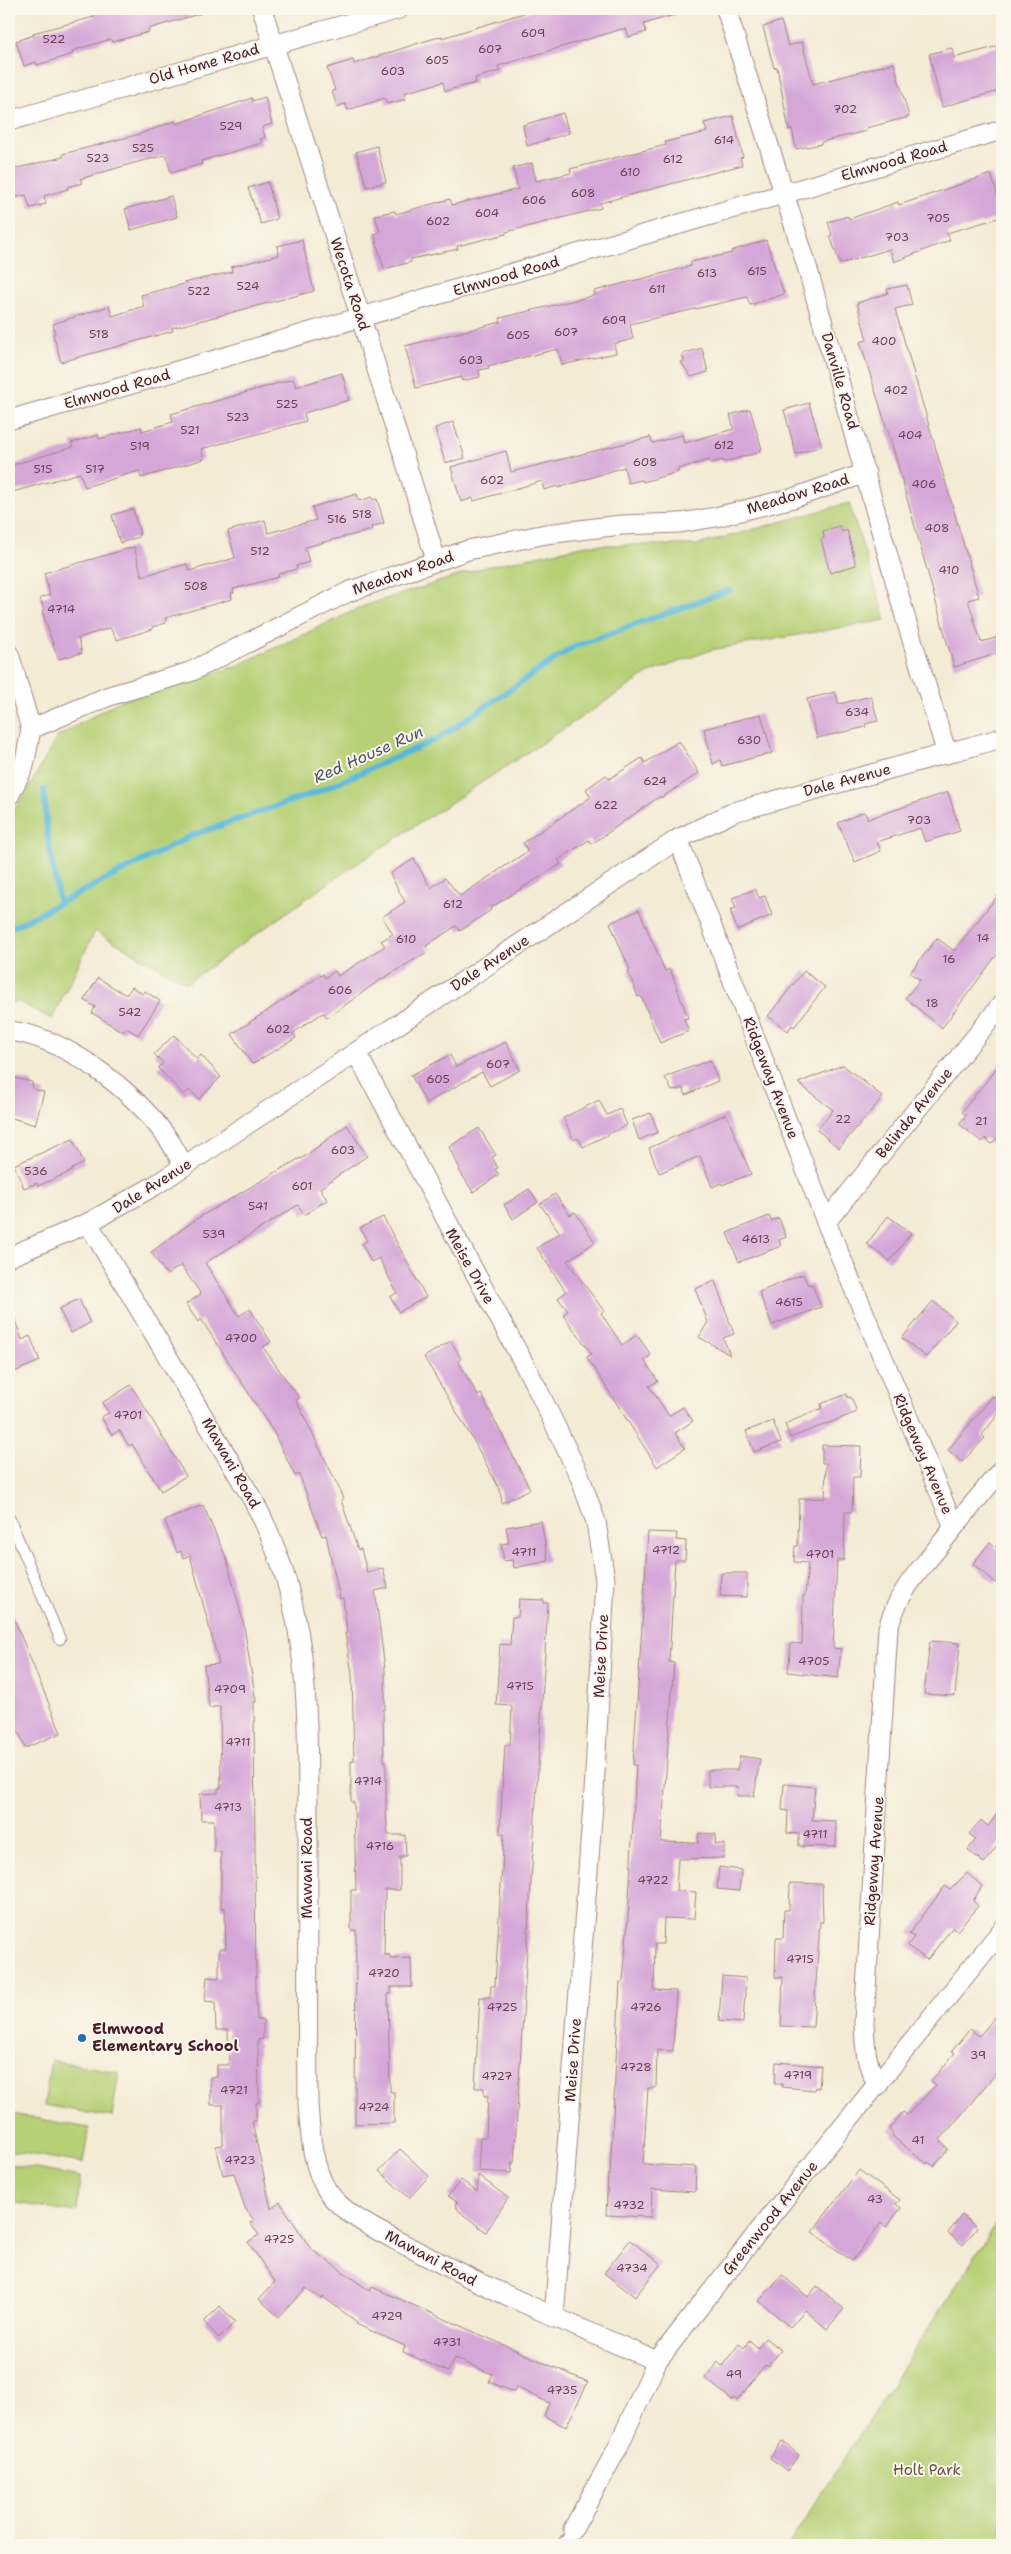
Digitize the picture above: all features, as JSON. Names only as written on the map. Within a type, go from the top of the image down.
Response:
[{"type":"street","name":"Wecota Road","points":[[262,9],[436,560]]},
{"type":"street","name":"Old Home Road","points":[[9,121],[399,9]]},
{"type":"street","name":"Danville Road","points":[[726,9],[784,194],[866,473],[906,620],[947,754]]},
{"type":"street","name":"Elmwood Road","points":[[9,420],[1002,130]]},
{"type":"street","name":"Meadow Road","points":[[31,729],[109,696],[190,672],[348,592],[436,560],[501,542],[546,534],[621,526],[680,523],[733,513],[793,498],[866,473]]},
{"type":"street","points":[[9,654],[31,729],[24,766],[9,796]]},
{"type":"street","name":"Dale Avenue","points":[[9,1257],[88,1223],[125,1204],[678,839],[734,812],[1002,738]]},
{"type":"street","name":"Ridgeway Avenue","points":[[678,839],[826,1222],[954,1526],[911,1579],[894,1609],[888,1628],[864,2022],[865,2052],[868,2065],[878,2085]]},
{"type":"street","name":"Belinda Avenue","points":[[826,1222],[1002,1004]]},
{"type":"street","points":[[9,1031],[24,1034],[59,1048],[100,1072],[123,1089],[166,1136],[184,1166]]},
{"type":"street","name":"Meise Drive","points":[[356,1052],[537,1388],[580,1477],[596,1522],[601,1548],[605,1580],[594,1792],[554,2318]]},
{"type":"street","name":"Mawani Road","points":[[88,1223],[253,1500],[271,1537],[291,1594],[306,1678],[308,2104],[311,2141],[323,2182],[328,2191],[346,2209],[384,2234],[457,2273],[554,2318],[657,2361]]},
{"type":"street","points":[[954,1526],[1002,1469]]},
{"type":"street","name":"Greenwood Avenue","points":[[573,2529],[618,2449],[657,2361],[1002,1930]]},
{"type":"lane","points":[[9,1517],[60,1639]]},
{"type":"lane","points":[[562,2545],[573,2529]]},
{"type":"green space","points":[[849,503],[886,620],[711,650],[649,673],[337,877],[187,983],[95,931],[52,1019],[19,1002],[9,1003],[9,817],[30,786],[57,737],[119,701],[234,667],[364,606],[485,567],[587,545],[697,545]]},
{"type":"green space","points":[[51,2060],[119,2072],[112,2117],[44,2105]]},
{"type":"green space","points":[[12,2114],[89,2128],[83,2163],[9,2151]]},
{"type":"green space","points":[[9,2164],[80,2177],[77,2212],[9,2202]]},
{"type":"green space","name":"Holt Park","points":[[1002,2215],[1002,2545],[788,2545]]},
{"type":"building","points":[[92,9],[202,9],[202,13],[148,29],[149,32],[112,42],[111,39],[72,51],[73,54],[37,65],[36,62],[24,66],[16,41],[34,35],[33,33],[94,17]]},
{"type":"building","points":[[537,9],[679,9],[680,13],[644,24],[646,32],[629,37],[626,29],[622,29],[498,66],[500,71],[475,78],[476,83],[445,91],[443,82],[404,93],[406,99],[387,104],[385,98],[348,110],[345,104],[337,107],[332,91],[335,90],[327,68],[353,60],[354,64]]},
{"type":"building","points":[[781,21],[788,46],[802,42],[813,84],[894,63],[909,117],[866,128],[866,131],[821,142],[821,144],[796,149],[792,129],[789,130],[777,67],[774,68],[763,27]]},
{"type":"building","points":[[1002,45],[1002,90],[942,107],[929,54],[952,48],[954,58]]},
{"type":"building","points":[[265,97],[272,124],[262,127],[265,137],[260,139],[262,143],[201,161],[202,164],[171,173],[166,155],[134,163],[80,179],[82,183],[44,196],[46,204],[30,208],[26,195],[9,199],[9,170],[63,157],[63,154],[140,134],[175,121],[176,124],[252,98],[252,101]]},
{"type":"building","points":[[563,113],[569,133],[527,146],[523,125]]},
{"type":"building","points":[[733,116],[743,157],[740,158],[742,165],[600,203],[601,208],[506,232],[506,234],[457,246],[458,249],[411,259],[411,262],[384,269],[374,234],[380,232],[375,215],[395,211],[396,214],[450,199],[452,205],[518,189],[513,168],[532,163],[536,181],[571,173],[570,169],[666,145],[665,142],[707,132],[704,123]]},
{"type":"building","points":[[377,146],[386,182],[367,187],[356,152]]},
{"type":"building","points":[[991,174],[1002,210],[1002,217],[947,233],[950,240],[894,262],[890,249],[840,264],[830,236],[832,235],[828,222],[848,216],[849,219],[898,202],[899,205]]},
{"type":"building","points":[[268,182],[277,219],[261,224],[248,188]]},
{"type":"building","points":[[171,196],[177,217],[131,230],[125,209]]},
{"type":"building","points":[[302,240],[314,291],[172,328],[173,331],[61,362],[53,334],[55,333],[53,324],[109,306],[112,316],[144,306],[141,295],[232,272],[231,267],[279,255],[277,246]]},
{"type":"building","points":[[766,240],[784,294],[750,305],[747,297],[630,324],[633,339],[614,344],[616,353],[562,365],[558,349],[488,366],[489,368],[479,370],[480,377],[462,381],[461,377],[416,388],[405,346],[501,322],[500,318],[596,295],[594,291],[691,266],[691,262],[732,253],[731,251]]},
{"type":"building","points":[[907,285],[912,305],[895,309],[979,597],[968,600],[981,642],[1002,636],[1002,652],[954,667],[893,448],[860,342],[867,340],[857,303],[888,293],[887,289]]},
{"type":"building","points":[[702,348],[708,372],[691,377],[681,362],[684,361],[682,354]]},
{"type":"building","points":[[342,373],[349,400],[304,413],[306,421],[201,449],[204,459],[141,478],[139,471],[85,487],[80,473],[9,493],[9,466],[73,447],[71,443],[98,435],[99,439],[141,427],[142,431],[173,422],[171,414],[293,379],[296,387]]},
{"type":"building","points":[[809,403],[822,446],[796,454],[784,410]]},
{"type":"building","points":[[750,409],[762,449],[759,450],[760,452],[724,462],[723,460],[710,463],[709,460],[678,469],[678,472],[643,482],[642,480],[628,483],[624,467],[558,488],[557,486],[544,490],[542,481],[474,501],[473,498],[461,502],[451,467],[506,451],[511,472],[650,437],[653,443],[682,435],[684,443],[734,429],[730,415]]},
{"type":"building","points":[[453,422],[465,458],[445,463],[435,428]]},
{"type":"building","points":[[357,494],[359,501],[372,497],[373,500],[377,499],[384,523],[371,527],[372,530],[305,547],[309,562],[296,566],[297,569],[278,574],[279,577],[233,589],[234,593],[231,593],[232,599],[165,618],[166,623],[152,627],[153,629],[117,640],[110,628],[78,638],[82,653],[58,659],[42,611],[44,610],[40,598],[50,595],[44,573],[134,547],[142,576],[187,564],[189,571],[235,558],[228,531],[265,520],[268,533],[316,520],[312,507]]},
{"type":"building","points":[[133,509],[140,534],[138,534],[139,537],[120,543],[112,515]]},
{"type":"building","points":[[840,526],[842,532],[847,530],[856,565],[830,573],[821,539],[824,538],[823,531]]},
{"type":"building","points":[[835,692],[839,704],[871,696],[878,721],[865,724],[866,727],[817,738],[807,699]]},
{"type":"building","points":[[761,714],[772,753],[722,766],[720,760],[713,764],[704,729]]},
{"type":"building","points":[[679,741],[699,773],[661,798],[660,796],[592,844],[589,840],[558,860],[561,864],[490,908],[491,910],[460,931],[456,926],[426,946],[429,951],[380,980],[327,1018],[324,1013],[321,1014],[293,1033],[296,1038],[252,1064],[232,1034],[323,974],[325,978],[335,971],[338,976],[385,946],[381,941],[393,934],[382,917],[405,902],[390,874],[414,859],[431,888],[445,878],[460,896],[528,851],[523,843],[591,797],[586,789],[606,775],[609,779],[642,758],[645,763]]},
{"type":"building","points":[[948,792],[960,831],[925,842],[920,828],[877,842],[881,851],[855,862],[838,823],[864,812],[868,819]]},
{"type":"building","points":[[755,889],[759,898],[765,896],[772,915],[737,930],[730,910],[736,908],[732,898]]},
{"type":"building","points":[[1002,890],[1002,948],[942,1028],[905,998],[920,980],[910,973],[937,938],[954,951]]},
{"type":"building","points":[[639,910],[665,971],[670,969],[688,1018],[684,1019],[689,1031],[660,1043],[641,996],[638,997],[628,971],[630,970],[610,923]]},
{"type":"building","points":[[804,971],[825,987],[794,1027],[792,1025],[788,1031],[768,1016]]},
{"type":"building","points":[[98,978],[126,995],[132,987],[143,994],[145,991],[160,1001],[138,1035],[126,1028],[123,1032],[92,1013],[95,1007],[84,1000]]},
{"type":"building","points":[[174,1035],[197,1059],[201,1055],[221,1077],[199,1099],[189,1090],[184,1095],[158,1068],[163,1063],[154,1054]]},
{"type":"building","points":[[506,1042],[520,1070],[490,1086],[482,1072],[426,1103],[411,1075],[450,1055],[456,1067]]},
{"type":"building","points":[[710,1060],[718,1081],[686,1095],[683,1088],[672,1091],[665,1077]]},
{"type":"building","points":[[1002,1061],[1002,1132],[992,1144],[985,1138],[982,1142],[959,1124],[966,1115],[962,1112]]},
{"type":"building","points":[[843,1065],[883,1097],[839,1148],[817,1130],[833,1110],[798,1083]]},
{"type":"building","points":[[15,1078],[32,1082],[33,1089],[44,1092],[35,1125],[9,1117],[9,1080],[14,1081]]},
{"type":"building","points":[[599,1100],[607,1115],[620,1109],[627,1125],[583,1147],[578,1138],[574,1140],[563,1118]]},
{"type":"building","points":[[651,1113],[658,1132],[639,1140],[632,1120]]},
{"type":"building","points":[[726,1114],[751,1174],[712,1187],[700,1156],[659,1173],[649,1148]]},
{"type":"building","points":[[347,1125],[367,1156],[320,1188],[327,1200],[304,1215],[298,1205],[205,1263],[239,1316],[250,1309],[271,1342],[263,1347],[299,1398],[296,1400],[338,1486],[358,1550],[361,1549],[367,1572],[383,1568],[388,1588],[375,1591],[385,1669],[385,1709],[383,1709],[386,1812],[388,1835],[405,1835],[406,1856],[400,1856],[400,1890],[385,1890],[384,1955],[390,1955],[390,1959],[411,1958],[412,1987],[391,1987],[391,1994],[388,1994],[390,2092],[394,2092],[394,2123],[355,2124],[356,1930],[351,1930],[351,1890],[356,1890],[354,1802],[351,1802],[351,1761],[354,1761],[352,1673],[345,1633],[347,1633],[343,1598],[340,1599],[326,1535],[322,1536],[299,1474],[295,1476],[274,1433],[201,1319],[198,1322],[186,1304],[201,1294],[181,1265],[167,1275],[151,1252],[198,1218],[301,1159]]},
{"type":"building","points":[[479,1128],[496,1155],[492,1157],[498,1168],[495,1169],[499,1175],[473,1192],[459,1170],[449,1147]]},
{"type":"building","points":[[73,1139],[84,1163],[72,1169],[72,1171],[38,1186],[37,1183],[24,1188],[14,1165]]},
{"type":"building","points":[[529,1189],[538,1202],[513,1219],[504,1205]]},
{"type":"building","points":[[555,1194],[570,1215],[575,1212],[595,1242],[567,1261],[604,1311],[601,1313],[622,1345],[637,1335],[651,1355],[644,1360],[658,1381],[649,1386],[669,1416],[683,1407],[693,1421],[675,1433],[685,1448],[657,1467],[587,1357],[592,1354],[563,1315],[568,1311],[558,1298],[566,1292],[537,1248],[560,1233],[540,1204]]},
{"type":"building","points":[[769,1216],[771,1221],[779,1218],[786,1237],[779,1240],[781,1246],[739,1262],[727,1233]]},
{"type":"building","points":[[888,1216],[911,1233],[890,1261],[867,1244]]},
{"type":"building","points":[[383,1217],[426,1297],[399,1312],[390,1297],[397,1293],[379,1258],[371,1262],[362,1244],[367,1241],[360,1228]]},
{"type":"building","points":[[803,1274],[808,1285],[812,1284],[821,1307],[772,1325],[759,1292]]},
{"type":"building","points":[[715,1281],[734,1334],[723,1338],[730,1355],[699,1337],[708,1322],[695,1289]]},
{"type":"building","points":[[79,1299],[90,1323],[71,1333],[59,1309]]},
{"type":"building","points":[[933,1301],[956,1321],[926,1357],[902,1338]]},
{"type":"building","points":[[9,1308],[11,1308],[22,1340],[30,1336],[40,1361],[9,1374]]},
{"type":"building","points":[[451,1341],[461,1359],[458,1361],[478,1396],[481,1394],[530,1489],[502,1503],[500,1490],[475,1443],[424,1357]]},
{"type":"building","points":[[131,1385],[186,1476],[161,1491],[132,1444],[129,1446],[119,1430],[112,1435],[101,1417],[109,1413],[102,1403]]},
{"type":"building","points":[[847,1394],[848,1398],[851,1397],[857,1412],[790,1438],[785,1424],[822,1408],[821,1404]]},
{"type":"building","points":[[993,1396],[1002,1403],[1002,1409],[982,1435],[985,1438],[962,1462],[948,1450]]},
{"type":"building","points":[[773,1421],[781,1442],[754,1452],[746,1431]]},
{"type":"building","points":[[822,1445],[861,1446],[860,1477],[853,1477],[852,1512],[845,1512],[844,1560],[837,1560],[833,1648],[841,1649],[838,1678],[788,1672],[791,1643],[802,1644],[803,1596],[805,1596],[808,1563],[794,1562],[795,1546],[798,1546],[799,1499],[825,1498],[826,1463],[822,1463]]},
{"type":"building","points":[[203,1505],[227,1560],[244,1626],[256,1702],[254,1702],[256,1999],[257,2020],[263,2020],[263,2039],[258,2040],[259,2103],[256,2103],[256,2121],[252,2121],[271,2209],[280,2202],[311,2249],[370,2291],[372,2287],[588,2382],[566,2427],[544,2416],[549,2403],[516,2387],[514,2392],[489,2382],[492,2374],[454,2358],[448,2372],[403,2352],[405,2346],[356,2324],[357,2322],[323,2297],[322,2299],[306,2288],[279,2317],[259,2299],[275,2282],[248,2242],[259,2235],[250,2223],[254,2220],[245,2208],[234,2173],[223,2175],[216,2146],[223,2145],[223,2105],[211,2105],[210,2077],[217,2077],[217,2065],[229,2065],[228,2030],[216,2030],[215,2002],[205,2001],[207,1977],[219,1978],[219,1949],[226,1949],[225,1908],[221,1908],[221,1852],[214,1852],[214,1820],[201,1820],[200,1794],[218,1793],[218,1788],[221,1788],[220,1706],[209,1708],[204,1665],[219,1664],[190,1555],[183,1558],[181,1551],[177,1553],[165,1521]]},
{"type":"building","points":[[541,1521],[548,1561],[514,1568],[512,1560],[504,1561],[501,1544],[509,1543],[506,1527]]},
{"type":"building","points":[[648,1532],[677,1533],[676,1540],[686,1541],[685,1560],[675,1560],[669,1662],[674,1663],[661,1842],[698,1843],[699,1833],[716,1834],[715,1844],[724,1844],[724,1858],[678,1859],[676,1891],[696,1892],[694,1919],[664,1918],[663,1944],[655,1944],[654,1990],[676,1991],[673,2051],[657,2050],[656,2088],[648,2088],[643,2164],[696,2167],[695,2192],[652,2189],[651,2217],[606,2215],[608,2175],[610,2175],[620,1982],[623,1982],[628,1918],[636,1765],[633,1765]]},
{"type":"building","points":[[990,1542],[1002,1552],[1002,1573],[995,1583],[973,1564]]},
{"type":"building","points":[[721,1573],[747,1573],[747,1597],[720,1596]]},
{"type":"building","points":[[519,1599],[544,1600],[544,1603],[548,1603],[514,2163],[512,2162],[511,2173],[478,2171],[480,2137],[486,2137],[488,2096],[484,2096],[484,2088],[475,2088],[480,1997],[490,1997],[491,1986],[495,1986],[504,1834],[500,1834],[500,1825],[505,1745],[510,1745],[512,1706],[496,1705],[500,1644],[510,1645],[512,1617],[518,1617]]},
{"type":"building","points":[[9,1607],[61,1733],[25,1748],[19,1732],[9,1736]]},
{"type":"building","points":[[930,1641],[960,1643],[955,1696],[924,1694]]},
{"type":"building","points":[[740,1756],[760,1759],[754,1796],[737,1796],[738,1787],[708,1787],[708,1770],[737,1770]]},
{"type":"building","points":[[784,1784],[815,1787],[812,1820],[836,1821],[836,1847],[799,1846],[799,1834],[787,1833],[788,1811],[782,1810]]},
{"type":"building","points":[[1002,1807],[1002,1840],[984,1863],[968,1850],[976,1839],[969,1834],[981,1820],[988,1826]]},
{"type":"building","points":[[719,1867],[741,1870],[739,1891],[717,1889]]},
{"type":"building","points":[[967,1873],[982,1886],[973,1901],[978,1906],[957,1931],[952,1928],[927,1960],[909,1947],[908,1945],[914,1937],[909,1934],[945,1886],[950,1890]]},
{"type":"building","points":[[790,1883],[822,1884],[823,1922],[820,1922],[813,2027],[781,2026],[783,1977],[775,1977],[776,1938],[783,1938],[784,1910],[789,1910]]},
{"type":"building","points":[[722,1976],[746,1978],[743,2023],[719,2021]]},
{"type":"building","points":[[1002,2009],[1002,2066],[940,2140],[948,2149],[934,2166],[928,2162],[927,2164],[892,2136],[893,2134],[889,2130],[903,2112],[907,2115],[936,2085],[931,2081],[955,2053],[952,2051],[970,2029],[979,2036]]},
{"type":"building","points":[[776,2062],[821,2066],[819,2088],[815,2087],[814,2090],[782,2087],[782,2084],[775,2084]]},
{"type":"building","points":[[400,2149],[429,2176],[409,2198],[379,2171]]},
{"type":"building","points":[[859,2170],[900,2200],[896,2204],[901,2208],[886,2227],[881,2223],[852,2261],[812,2232]]},
{"type":"building","points":[[478,2175],[508,2198],[486,2232],[460,2212],[455,2205],[457,2202],[448,2196],[461,2180],[477,2192]]},
{"type":"building","points":[[962,2215],[977,2228],[963,2245],[948,2233]]},
{"type":"building","points":[[630,2240],[661,2264],[635,2297],[604,2273]]},
{"type":"building","points":[[782,2275],[808,2297],[817,2286],[844,2309],[827,2329],[805,2310],[790,2327],[759,2301]]},
{"type":"building","points":[[220,2306],[235,2322],[219,2338],[204,2322]]},
{"type":"building","points":[[765,2338],[781,2350],[768,2367],[765,2365],[737,2401],[734,2398],[732,2400],[705,2378],[718,2362],[722,2366],[739,2344],[744,2348],[749,2340],[758,2348]]},
{"type":"building","points":[[782,2441],[799,2455],[787,2471],[770,2458]]},
{"type":"waterway","name":"Red House Run","points":[[9,929],[193,835],[317,792],[437,739],[573,647],[730,590]]},
{"type":"waterway","points":[[44,790],[47,833],[59,903]]},
{"type":"place","name":"Elmwood Elementary School","points":[[82,2038]]}]
